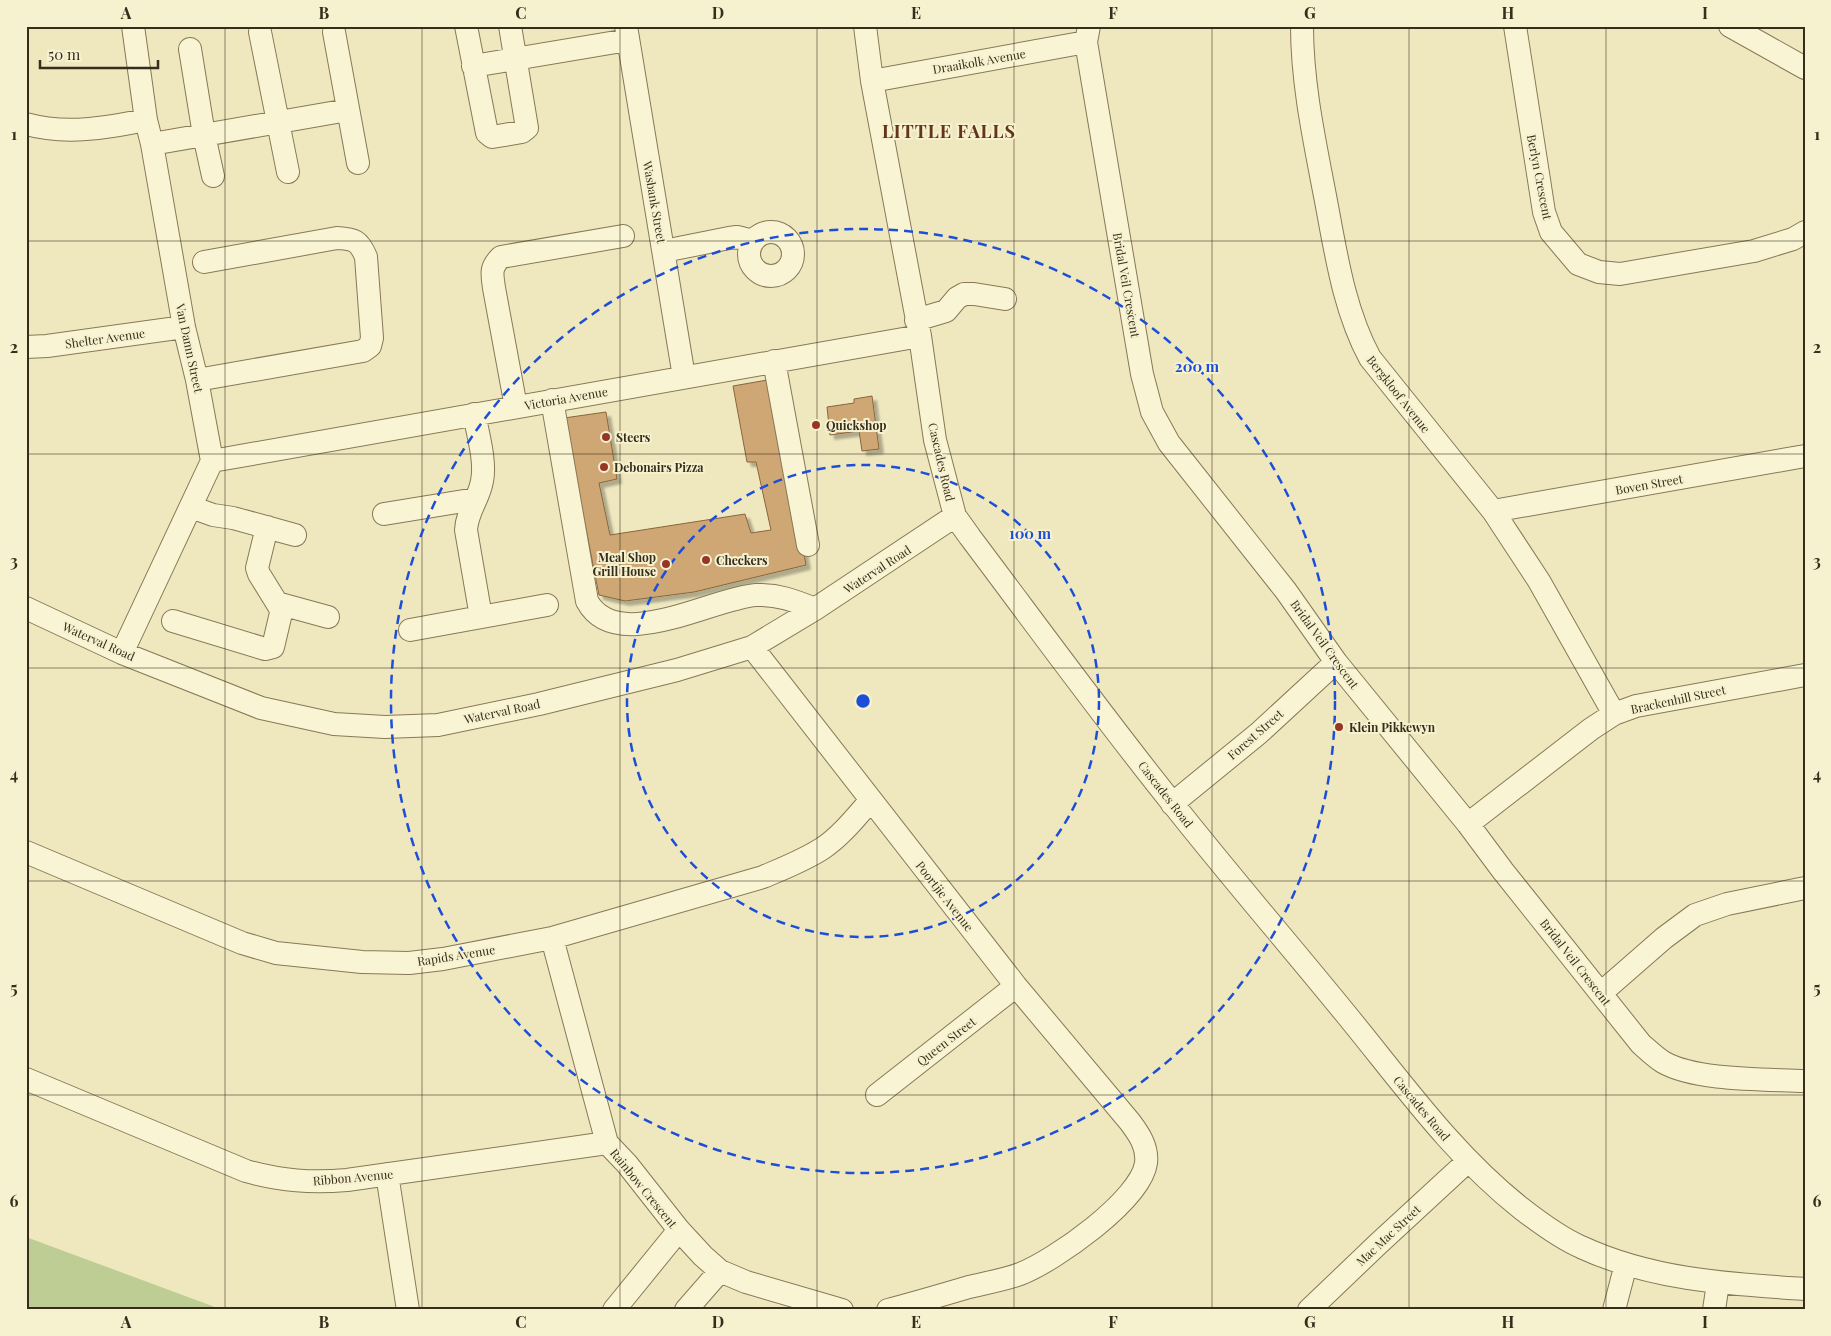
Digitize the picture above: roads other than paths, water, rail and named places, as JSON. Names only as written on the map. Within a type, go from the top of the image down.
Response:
[{"type":"street","name":"Van Damn Street","points":[[133,26],[146,120],[152,144],[184,327],[197,380],[212,461]]},
{"type":"street","points":[[466,26],[487,133],[489,136],[495,137],[522,132],[528,128],[510,26]]},
{"type":"street","name":"Cascades Road","points":[[865,26],[872,81],[918,328],[935,440],[955,516],[970,538],[1172,804],[1416,1102],[1468,1161],[1499,1191],[1540,1224],[1580,1247],[1643,1270],[1718,1283],[1805,1289]]},
{"type":"street","name":"Bergkloof Avenue","points":[[1302,26],[1302,46],[1309,112],[1341,277],[1358,336],[1370,358],[1493,511],[1539,581],[1614,714]]},
{"type":"street","name":"Berlyn Crescent","points":[[1514,26],[1544,212],[1551,232],[1578,264],[1599,272],[1620,274],[1754,250],[1793,238],[1805,232]]},
{"type":"street","points":[[1730,26],[1805,68]]},
{"type":"street","points":[[260,32],[288,172]]},
{"type":"street","points":[[334,32],[358,163]]},
{"type":"street","points":[[473,66],[516,59],[627,33]]},
{"type":"street","name":"Wasbank Street","points":[[627,33],[684,377]]},
{"type":"street","name":"Draaikolk Avenue","points":[[872,81],[1087,34]]},
{"type":"street","name":"Bridal Veil Crescent","points":[[1087,34],[1142,374],[1152,412],[1169,443],[1286,591],[1336,662],[1468,824],[1642,1044],[1662,1061],[1679,1069],[1709,1075],[1805,1081]]},
{"type":"street","points":[[190,49],[204,135],[213,176]]},
{"type":"street","points":[[152,144],[348,110]]},
{"type":"street","points":[[26,124],[71,130],[98,129],[146,120]]},
{"type":"street","points":[[516,407],[492,277],[493,265],[501,256],[623,236]]},
{"type":"street","points":[[664,251],[737,237],[753,241]]},
{"type":"street","points":[[197,380],[364,351],[370,346],[372,338],[366,256],[362,246],[357,242],[337,238],[204,262]]},
{"type":"street","name":"Victoria Avenue","points":[[212,461],[774,361],[918,328],[946,311],[957,298],[964,294],[1006,299]]},
{"type":"street","name":"Shelter Avenue","points":[[26,347],[47,346],[184,327]]},
{"type":"street","points":[[774,361],[808,545]]},
{"type":"street","points":[[552,400],[587,601],[591,609],[607,620],[620,624],[658,622],[725,601],[755,595],[774,595],[790,598],[815,609]]},
{"type":"street","points":[[474,414],[484,471],[481,488],[466,520],[466,530],[482,617]]},
{"type":"street","name":"Boven Street","points":[[1493,511],[1805,456]]},
{"type":"street","points":[[122,653],[212,461]]},
{"type":"street","points":[[384,514],[476,498]]},
{"type":"street","points":[[190,507],[213,515],[233,518],[295,535]]},
{"type":"street","name":"Waterval Road","points":[[26,608],[122,653],[261,708],[334,724],[385,727],[438,725],[539,704],[677,670],[752,647],[815,609],[955,516]]},
{"type":"street","points":[[173,621],[265,649],[273,647],[281,620],[281,613],[277,602],[257,568],[267,527]]},
{"type":"street","points":[[277,602],[328,617]]},
{"type":"street","points":[[410,630],[547,605]]},
{"type":"street","name":"Poortjie Avenue","points":[[752,647],[870,801],[1016,986],[1130,1122],[1143,1142],[1146,1163],[1142,1176],[1122,1201],[1084,1236],[1047,1261],[1020,1274],[888,1310]]},
{"type":"street","name":"Forest Street","points":[[1172,804],[1259,733],[1336,662]]},
{"type":"street","name":"Brackenhill Street","points":[[1468,824],[1591,729],[1614,714],[1636,706],[1805,675]]},
{"type":"street","name":"Rapids Avenue","points":[[26,852],[242,942],[276,953],[362,962],[408,963],[443,959],[552,938],[763,877],[824,848],[851,823],[870,801]]},
{"type":"street","points":[[1601,993],[1664,938],[1695,915],[1727,904],[1805,888]]},
{"type":"street","name":"Rainbow Crescent","points":[[552,938],[607,1143],[679,1230],[702,1256],[720,1271],[746,1282],[842,1310]]},
{"type":"street","name":"Queen Street","points":[[877,1095],[1016,986]]},
{"type":"street","name":"Ribbon Avenue","points":[[26,1079],[246,1171],[270,1178],[292,1181],[321,1182],[607,1143]]},
{"type":"street","name":"Mac Mac Street","points":[[1309,1310],[1468,1161]]},
{"type":"street","points":[[387,1174],[408,1310]]},
{"type":"street","points":[[614,1310],[679,1230]]},
{"type":"street","points":[[1614,1310],[1626,1264]]},
{"type":"street","points":[[686,1310],[720,1271]]},
{"type":"street","points":[[1714,1310],[1718,1283]]},
{"type":"place","name":"Quickshop","points":[[816,425]]},
{"type":"place","name":"Steers","points":[[606,437]]},
{"type":"place","name":"Debonairs Pizza","points":[[604,467]]},
{"type":"place","name":"Checkers","points":[[706,560]]},
{"type":"place","name":"Meal Shop Grill House","points":[[666,564]]},
{"type":"place","name":"Klein Pikkewyn","points":[[1339,727]]},
{"type":"district","name":"LITTLE FALLS","points":[[949,131]]}]
